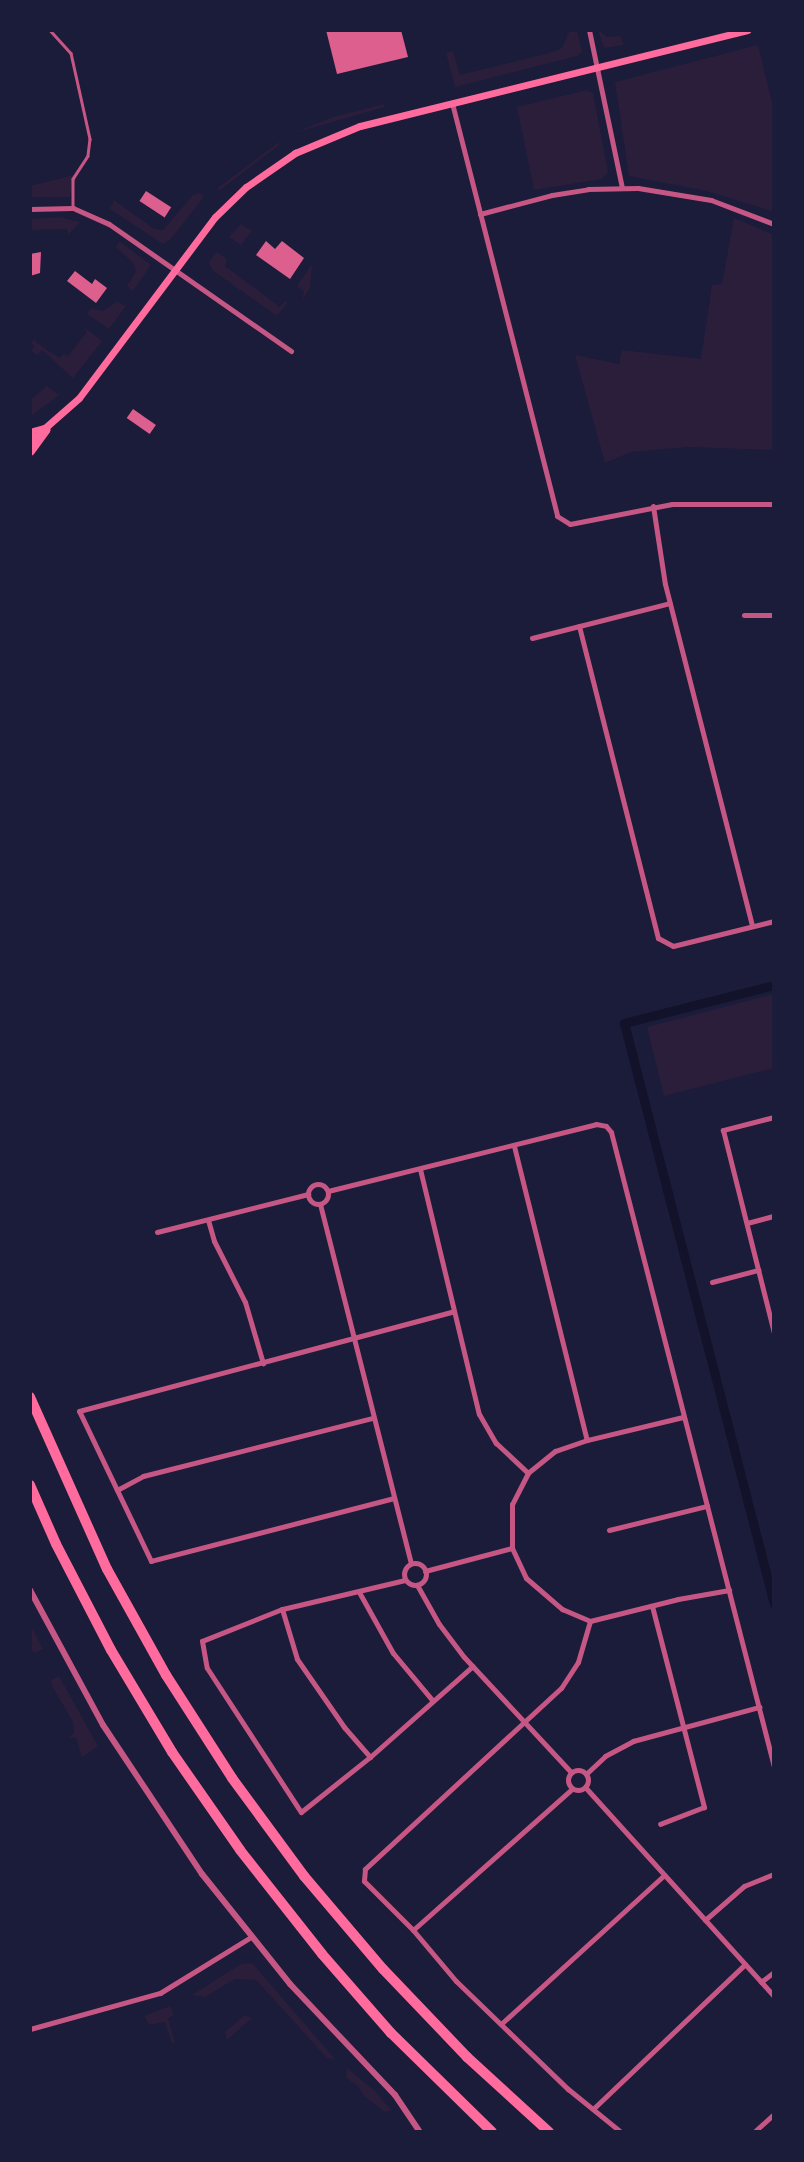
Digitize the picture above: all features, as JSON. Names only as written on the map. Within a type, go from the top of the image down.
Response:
[{"type":"highway","points":[[30,434],[45,430]]},
{"type":"highway","points":[[30,451],[45,430]]},
{"type":"highway","points":[[30,1397],[107,1569],[166,1675],[232,1778],[304,1876],[383,1969],[467,2057],[549,2132]]},
{"type":"highway","points":[[30,1485],[56,1544],[111,1650],[172,1752],[240,1850],[322,1954],[383,2023],[492,2132]]},
{"type":"main road","points":[[30,441],[45,430],[91,383],[176,268],[226,206],[281,161],[340,133],[747,30]]},
{"type":"street","points":[[589,30],[622,188]]},
{"type":"street","points":[[452,103],[557,516],[570,524],[653,506],[703,502],[774,504]]},
{"type":"street","points":[[480,214],[552,195],[622,188],[662,191],[711,200],[774,224]]},
{"type":"street","points":[[30,209],[74,208],[109,224],[176,268],[291,351]]},
{"type":"street","points":[[653,506],[670,603],[752,926]]},
{"type":"street","points":[[532,638],[670,603]]},
{"type":"street","points":[[744,615],[774,615]]},
{"type":"street","points":[[579,626],[656,933],[667,945],[774,921]]},
{"type":"street","points":[[774,1117],[723,1130],[772,1315],[774,1333]]},
{"type":"street","points":[[328,1191],[596,1124],[606,1126],[614,1140],[774,1767]]},
{"type":"street","points":[[514,1146],[587,1440]]},
{"type":"street","points":[[420,1169],[479,1414],[496,1443],[528,1473]]},
{"type":"street","points":[[157,1232],[308,1194],[315,1184],[325,1186],[328,1191],[328,1198],[320,1204]]},
{"type":"street","points":[[308,1194],[310,1201],[320,1204]]},
{"type":"street","points":[[320,1204],[411,1564]]},
{"type":"street","points":[[747,1223],[774,1216]]},
{"type":"street","points":[[208,1220],[214,1241],[245,1302],[263,1363]]},
{"type":"street","points":[[712,1282],[758,1270]]},
{"type":"street","points":[[394,1498],[151,1561],[79,1410],[454,1311]]},
{"type":"street","points":[[117,1490],[143,1476],[373,1418]]},
{"type":"street","points":[[683,1418],[587,1440],[555,1451],[528,1473],[512,1504],[512,1548],[526,1578],[562,1609],[590,1621],[729,1590]]},
{"type":"street","points":[[608,1530],[708,1506]]},
{"type":"street","points":[[425,1571],[512,1548]]},
{"type":"street","points":[[405,1580],[405,1569],[411,1564],[419,1564],[425,1571],[424,1581],[417,1585]]},
{"type":"street","points":[[473,1667],[370,1757],[301,1812],[207,1668],[202,1641],[282,1609],[405,1580],[417,1585],[439,1623],[473,1667],[571,1772]]},
{"type":"street","points":[[30,1590],[72,1670],[145,1792],[202,1874],[251,1937],[324,2022],[395,2095],[420,2132]]},
{"type":"street","points":[[359,1592],[393,1653],[433,1701]]},
{"type":"street","points":[[652,1606],[704,1807],[660,1824]]},
{"type":"street","points":[[282,1609],[297,1659],[344,1727],[370,1757]]},
{"type":"street","points":[[590,1621],[578,1662],[561,1688],[365,1869],[364,1881],[413,1930],[456,1981],[621,2132]]},
{"type":"street","points":[[586,1774],[620,1746],[759,1707]]},
{"type":"street","points":[[579,1770],[586,1774],[586,1787],[579,1791],[572,1789],[567,1782],[571,1772],[579,1770]]},
{"type":"street","points":[[586,1787],[774,1996]]},
{"type":"street","points":[[413,1930],[572,1789]]},
{"type":"street","points":[[705,1920],[744,1886],[774,1874]]},
{"type":"street","points":[[501,2024],[664,1875]]},
{"type":"street","points":[[30,2029],[160,1993],[251,1937]]},
{"type":"street","points":[[593,2109],[745,1964]]},
{"type":"street","points":[[761,1982],[774,1972]]},
{"type":"street","points":[[754,2132],[774,2114]]},
{"type":"lane","points":[[50,30],[71,52],[90,139],[88,156],[72,184],[74,208]]},
{"type":"shaded area","points":[[570,30],[577,30],[582,52],[577,56],[455,87],[446,53],[453,51],[460,75],[553,52],[562,48]]},
{"type":"shaded area","points":[[598,30],[607,37],[620,36],[624,45],[604,48]]},
{"type":"shaded area","points":[[758,45],[774,111],[774,212],[707,191],[629,176],[615,82]]},
{"type":"shaded area","points":[[587,90],[593,93],[608,172],[602,179],[534,190],[517,107]]},
{"type":"shaded area","points":[[384,104],[385,107],[294,133],[333,117]]},
{"type":"shaded area","points":[[279,142],[279,145],[220,190],[218,188]]},
{"type":"shaded area","points":[[78,174],[70,197],[30,197],[30,186]]},
{"type":"shaded area","points":[[200,193],[204,197],[170,240],[163,244],[110,209],[114,200],[154,229],[163,230],[193,195]]},
{"type":"shaded area","points":[[59,217],[80,222],[68,235],[68,230],[64,229],[30,230],[30,219]]},
{"type":"shaded area","points":[[734,218],[774,235],[774,450],[689,447],[631,452],[605,463],[575,355],[619,364],[622,350],[701,359],[712,285],[722,284]]},
{"type":"shaded area","points":[[241,224],[252,231],[241,245],[229,237]]},
{"type":"shaded area","points":[[119,241],[151,265],[133,291],[127,286],[136,272],[133,263],[116,247]]},
{"type":"shaded area","points":[[217,252],[227,259],[225,266],[280,307],[285,301],[287,303],[277,316],[212,270],[209,262]]},
{"type":"shaded area","points":[[312,264],[310,288],[302,300],[304,292],[297,286]]},
{"type":"shaded area","points":[[117,302],[126,306],[109,329],[87,314],[91,308],[102,311]]},
{"type":"shaded area","points":[[84,327],[102,341],[73,378],[42,350],[37,355],[31,351],[35,346],[31,343],[37,336],[35,341],[47,350],[60,358],[64,354],[68,356],[87,332]]},
{"type":"shaded area","points":[[47,386],[59,395],[30,417],[30,400]]},
{"type":"shaded area","points":[[774,994],[774,1068],[664,1096],[647,1027]]},
{"type":"shaded area","points":[[30,1624],[43,1649],[34,1653],[30,1646]]},
{"type":"shaded area","points":[[59,1676],[98,1746],[82,1757],[76,1738],[69,1737],[74,1733],[73,1722],[52,1686],[51,1680]]},
{"type":"shaded area","points":[[250,1963],[335,2059],[327,2058],[256,1980],[235,1979],[205,1997],[192,1995],[241,1964]]},
{"type":"shaded area","points":[[170,2006],[174,2015],[168,2018],[175,2043],[172,2043],[165,2022],[149,2025],[144,2016]]},
{"type":"shaded area","points":[[245,2015],[252,2018],[227,2040],[225,2032]]},
{"type":"shaded area","points":[[347,2068],[375,2091],[391,2110],[385,2112],[364,2096],[357,2085],[346,2078]]},
{"type":"building","points":[[326,30],[401,30],[408,57],[337,74]]},
{"type":"building","points":[[146,191],[171,207],[165,217],[139,201]]},
{"type":"building","points":[[266,241],[275,249],[282,241],[304,258],[290,279],[256,255]]},
{"type":"building","points":[[41,252],[40,273],[30,276],[30,254]]},
{"type":"building","points":[[75,271],[92,284],[95,279],[107,288],[96,303],[67,281]]},
{"type":"building","points":[[133,409],[156,425],[150,434],[127,418]]},
{"type":"waterway","points":[[774,985],[624,1023],[774,1604]]}]
